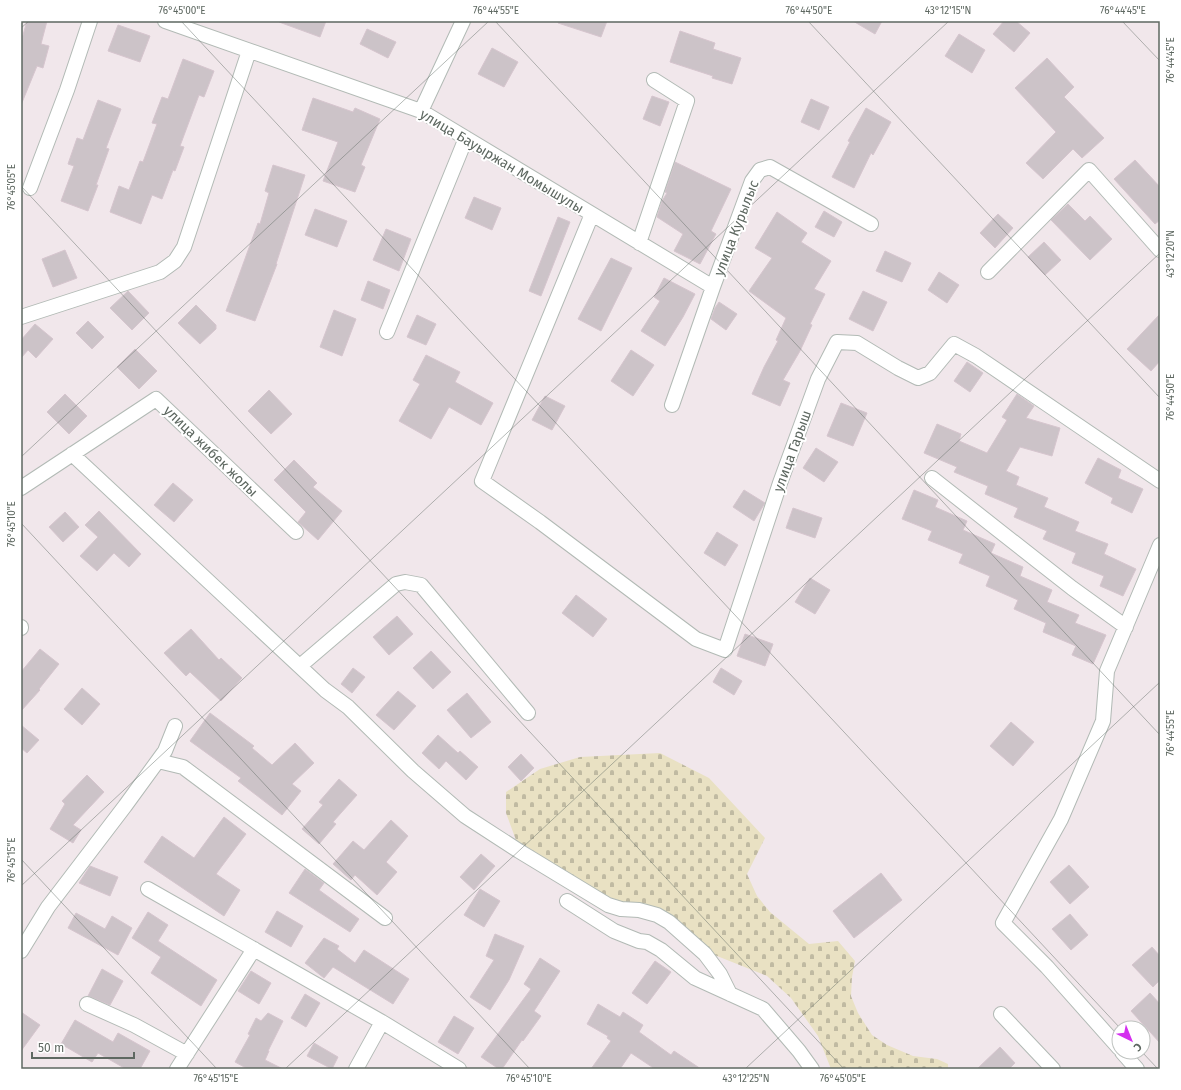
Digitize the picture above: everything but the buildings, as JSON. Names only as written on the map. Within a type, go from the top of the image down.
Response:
[{"type":"street","points":[[30,188],[90,21]]},
{"type":"street","name":"улица Бауыржан Момышулы","points":[[165,21],[421,111],[713,287]]},
{"type":"street","points":[[421,111],[463,21]]},
{"type":"street","points":[[21,317],[160,272],[175,261],[184,247],[250,51]]},
{"type":"street","points":[[639,243],[687,101],[654,80]]},
{"type":"street","points":[[387,332],[466,138]]},
{"type":"street","name":"улица Курылыс","points":[[672,405],[752,181],[760,170],[770,167],[870,224]]},
{"type":"street","points":[[988,272],[1089,170],[1160,250]]},
{"type":"street","name":"улица Гарыш","points":[[592,214],[482,481],[696,639],[725,650],[780,482],[818,379],[837,342],[857,343],[898,368],[918,378],[930,373],[954,344],[976,356],[1160,481]]},
{"type":"street","name":"улица жибек жолы","points":[[21,488],[156,399],[296,532]]},
{"type":"street","points":[[72,454],[325,690],[348,707],[413,771],[466,816],[519,851],[608,904],[621,909],[639,910],[657,915],[669,922],[705,954],[720,974],[730,994]]},
{"type":"street","points":[[932,478],[1072,588],[1126,627]]},
{"type":"street","points":[[1111,1039],[1047,967],[1003,923],[1061,819],[1104,721],[1107,671],[1160,545]]},
{"type":"street","points":[[300,666],[396,584],[405,582],[421,585],[528,713]]},
{"type":"street","points":[[21,951],[48,907],[165,751],[175,726]]},
{"type":"street","points":[[158,761],[183,767],[385,918]]},
{"type":"street","points":[[148,889],[382,1022],[459,1069]]},
{"type":"street","points":[[567,901],[614,931],[639,941],[647,942],[662,950],[695,978],[763,1009],[799,1051],[812,1069]]},
{"type":"street","points":[[178,1069],[254,949]]},
{"type":"street","points":[[87,1004],[134,1025],[187,1054]]},
{"type":"street","points":[[1001,1014],[1053,1069]]},
{"type":"street","points":[[356,1069],[382,1022]]},
{"type":"street","points":[[1129,1060],[1136,1069]]},
{"type":"green space","points":[[660,753],[709,778],[765,838],[747,874],[757,896],[770,912],[809,944],[838,941],[855,961],[851,996],[858,1013],[872,1035],[887,1045],[913,1056],[937,1059],[948,1064],[948,1069],[831,1069],[818,1036],[791,998],[767,976],[712,954],[629,904],[606,896],[516,840],[506,813],[506,792],[540,769],[580,757]]}]
